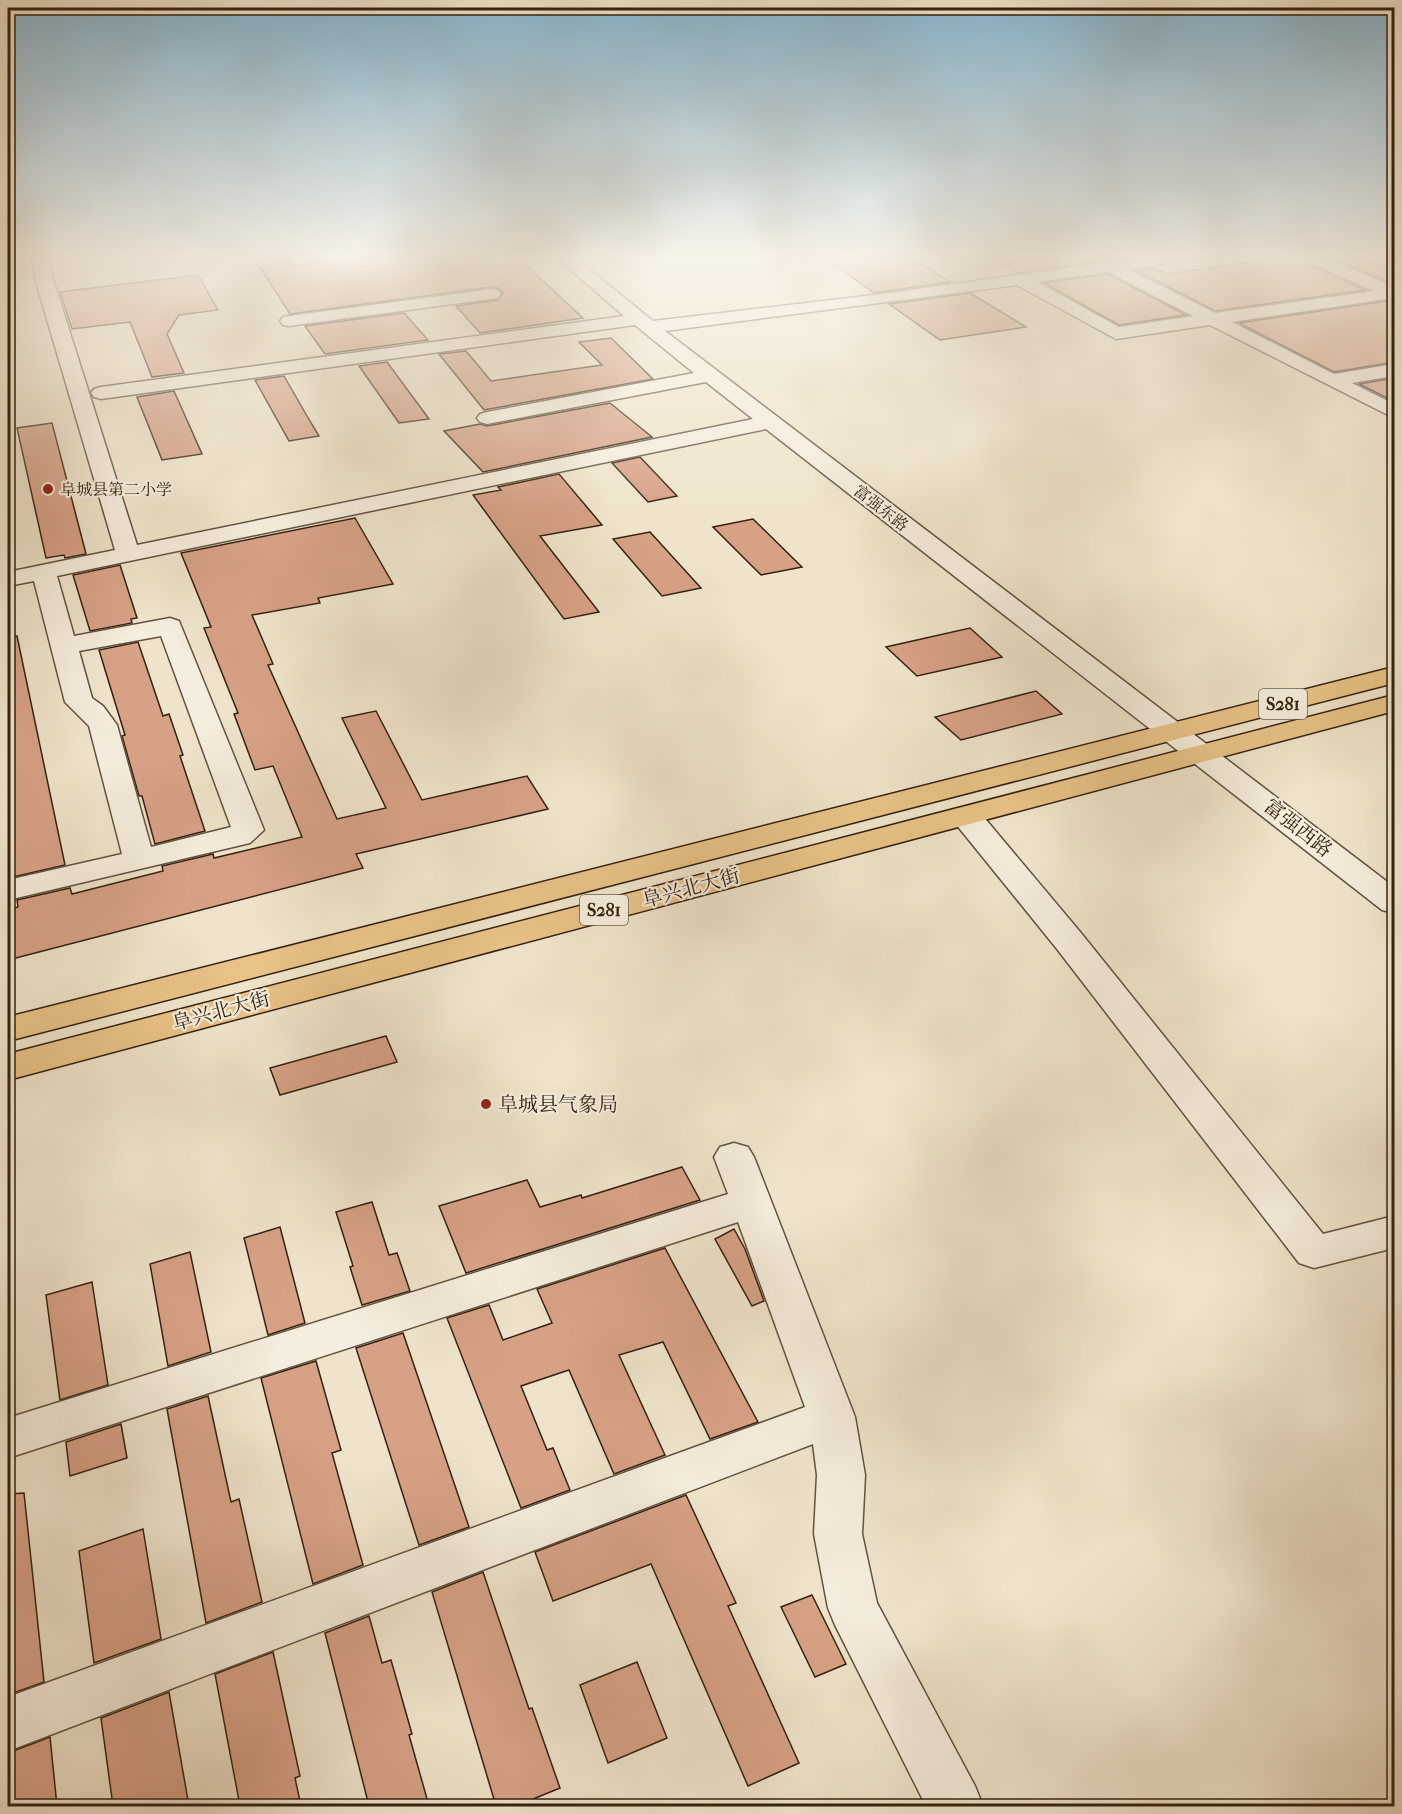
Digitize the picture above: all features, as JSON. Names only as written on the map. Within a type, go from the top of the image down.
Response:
[{"type":"main road","name":"S281","points":[[1172,732],[1395,675]]},
{"type":"main road","name":"S281","points":[[1201,754],[1395,703]]},
{"type":"main road","name":"阜兴北大街","points":[[8,1029],[1172,732]]},
{"type":"main road","name":"阜兴北大街","points":[[8,1067],[1201,754]]},
{"type":"street","points":[[64,343],[128,554]]},
{"type":"street","points":[[101,393],[465,343]]},
{"type":"street","name":"富强东路","points":[[669,343],[1201,754]]},
{"type":"street","points":[[1259,343],[1395,412]]},
{"type":"street","points":[[1331,380],[1395,370]]},
{"type":"street","points":[[487,418],[709,375]]},
{"type":"street","points":[[8,579],[769,422]]},
{"type":"street","points":[[44,572],[79,702],[93,712],[103,725],[139,859]]},
{"type":"street","points":[[8,890],[239,836],[248,830],[170,626],[64,646]]},
{"type":"street","name":"富强西路","points":[[1201,754],[1395,903]]},
{"type":"street","points":[[966,816],[1069,941],[1314,1252],[1395,1232]]},
{"type":"street","points":[[734,1157],[832,1417],[841,1475],[837,1534],[853,1608],[954,1806]]},
{"type":"street","points":[[8,1438],[751,1202]]},
{"type":"street","points":[[8,1724],[832,1417]]},
{"type":"building","points":[[138,343],[171,343],[184,373],[152,377]]},
{"type":"building","points":[[317,343],[408,343],[325,354]]},
{"type":"building","points":[[580,343],[616,343],[653,379],[484,410],[439,354],[466,351],[491,381],[602,365]]},
{"type":"building","points":[[1277,343],[1395,343],[1395,362],[1334,372]]},
{"type":"building","points":[[387,362],[429,419],[399,423],[359,366]]},
{"type":"building","points":[[284,376],[319,436],[289,441],[255,380]]},
{"type":"building","points":[[1394,378],[1395,402],[1359,384]]},
{"type":"building","points":[[174,391],[202,454],[162,460],[137,397]]},
{"type":"building","points":[[610,403],[652,437],[483,472],[444,431],[480,424],[487,426]]},
{"type":"building","points":[[52,423],[86,554],[65,558],[64,555],[46,558],[17,428]]},
{"type":"building","points":[[640,457],[677,496],[648,502],[612,463]]},
{"type":"building","points":[[559,474],[602,525],[540,536],[599,612],[564,619],[473,495],[501,490],[498,487]]},
{"type":"building","points":[[355,518],[393,584],[318,598],[320,603],[252,615],[273,664],[268,665],[337,819],[386,808],[342,718],[376,711],[422,800],[527,776],[548,809],[356,854],[363,868],[8,960],[8,910],[18,907],[17,900],[70,888],[72,894],[163,871],[162,866],[213,854],[214,858],[302,837],[273,766],[255,770],[234,714],[238,713],[204,628],[211,627],[181,553]]},
{"type":"building","points":[[753,519],[802,567],[761,575],[713,527]]},
{"type":"building","points":[[650,532],[701,588],[662,596],[613,539]]},
{"type":"building","points":[[120,565],[137,618],[131,619],[132,623],[90,631],[73,575]]},
{"type":"building","points":[[970,628],[1002,657],[917,676],[886,647]]},
{"type":"building","points":[[17,636],[65,865],[13,877],[8,846],[8,637]]},
{"type":"building","points":[[138,642],[163,716],[169,714],[183,755],[180,756],[205,831],[155,844],[142,796],[139,796],[122,736],[125,735],[99,650]]},
{"type":"building","points":[[1036,691],[1062,714],[961,740],[935,717]]},
{"type":"building","points":[[386,1036],[397,1062],[280,1095],[270,1068]]},
{"type":"building","points":[[682,1167],[700,1200],[466,1273],[439,1206],[527,1180],[540,1207],[581,1195],[582,1198]]},
{"type":"building","points":[[372,1202],[389,1255],[397,1253],[410,1291],[362,1305],[350,1267],[353,1266],[336,1212]]},
{"type":"building","points":[[280,1227],[305,1323],[268,1335],[244,1238]]},
{"type":"building","points":[[734,1229],[745,1249],[764,1301],[752,1306],[715,1239]]},
{"type":"building","points":[[665,1248],[758,1422],[710,1439],[663,1342],[619,1355],[665,1455],[614,1474],[569,1370],[521,1386],[547,1450],[553,1448],[570,1490],[521,1508],[447,1318],[489,1305],[503,1340],[552,1323],[537,1289]]},
{"type":"building","points":[[190,1252],[211,1352],[168,1366],[150,1264]]},
{"type":"building","points":[[92,1282],[108,1385],[60,1400],[46,1295]]},
{"type":"building","points":[[403,1333],[469,1527],[419,1545],[356,1348]]},
{"type":"building","points":[[316,1361],[341,1450],[332,1453],[363,1565],[313,1584],[261,1378]]},
{"type":"building","points":[[208,1396],[231,1502],[239,1499],[262,1602],[206,1623],[167,1409]]},
{"type":"building","points":[[121,1424],[127,1458],[70,1476],[66,1442]]},
{"type":"building","points":[[24,1493],[44,1682],[8,1695],[8,1494]]},
{"type":"building","points":[[686,1495],[736,1603],[728,1606],[799,1763],[748,1786],[651,1564],[553,1601],[535,1552]]},
{"type":"building","points":[[143,1529],[161,1639],[94,1663],[79,1551]]},
{"type":"building","points":[[483,1572],[529,1709],[532,1708],[560,1788],[516,1806],[496,1806],[432,1592]]},
{"type":"building","points":[[812,1595],[846,1664],[815,1677],[781,1607]]},
{"type":"building","points":[[369,1616],[382,1663],[391,1660],[429,1806],[369,1806],[325,1633]]},
{"type":"building","points":[[273,1652],[300,1776],[295,1778],[301,1806],[240,1806],[215,1674]]},
{"type":"building","points":[[637,1662],[667,1738],[608,1763],[580,1685]]},
{"type":"building","points":[[169,1692],[189,1806],[113,1806],[101,1718]]},
{"type":"building","points":[[50,1737],[57,1806],[8,1806],[8,1753]]},
{"type":"place","name":"阜城县第二小学","points":[[48,489]]},
{"type":"place","name":"阜城县气象局","points":[[486,1104]]}]
